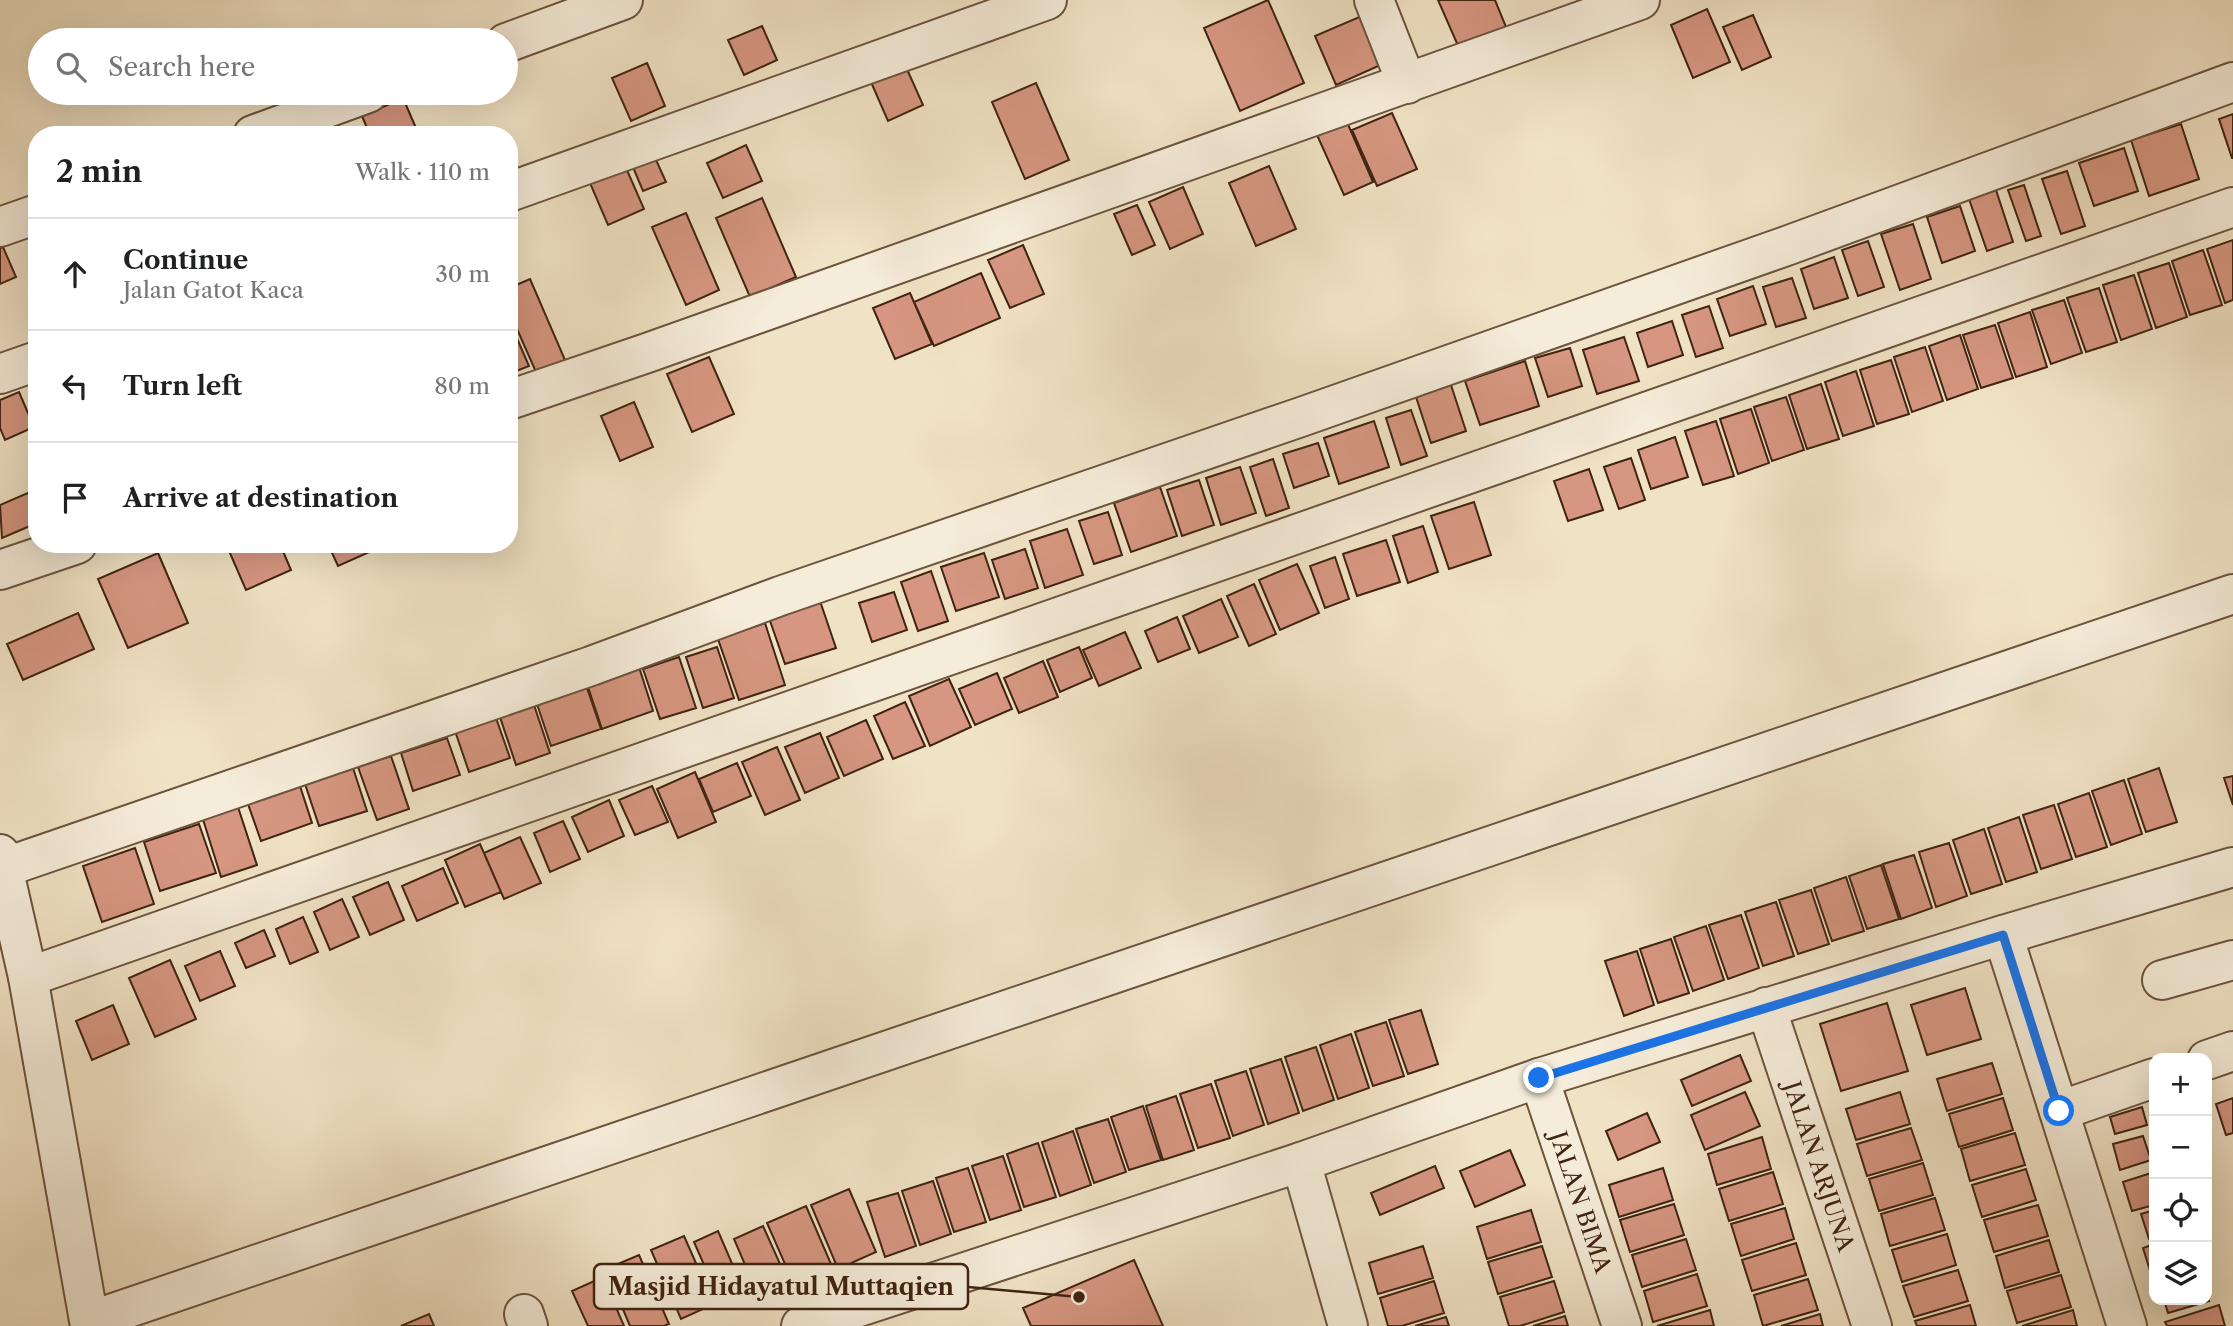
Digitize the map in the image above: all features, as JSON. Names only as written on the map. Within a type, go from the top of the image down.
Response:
[{"type":"street","points":[[518,39],[623,0]]},
{"type":"street","points":[[518,189],[1047,0]]},
{"type":"street","points":[[1374,0],[1407,84]]},
{"type":"street","points":[[518,397],[647,354],[1640,0]]},
{"type":"street","points":[[2233,82],[1723,268],[780,596],[592,666],[2,861],[28,977],[90,1324],[2233,594]]},
{"type":"street","points":[[278,126],[335,105]]},
{"type":"street","points":[[28,977],[2233,206]]},
{"type":"street","points":[[0,227],[28,217]]},
{"type":"street","points":[[0,374],[28,364]]},
{"type":"street","points":[[0,570],[50,553]]},
{"type":"street","points":[[807,1325],[1301,1162],[1539,1078],[2003,935],[2232,871]]},
{"type":"street","points":[[2003,935],[2127,1326]]},
{"type":"street","points":[[2162,980],[2233,960]]},
{"type":"street","name":"JALAN ARJUNA","points":[[1766,1007],[1872,1326]]},
{"type":"street","points":[[2212,1058],[2233,1051]]},
{"type":"street","name":"JALAN BIMA","points":[[1539,1078],[1622,1326]]},
{"type":"street","points":[[2059,1111],[2149,1080]]},
{"type":"street","points":[[1301,1162],[1348,1326]]},
{"type":"building","points":[[1268,0],[1304,83],[1240,111],[1204,28]]},
{"type":"building","points":[[1438,0],[1495,0],[1506,27],[1459,48]]},
{"type":"building","points":[[1707,9],[1730,62],[1693,78],[1671,25]]},
{"type":"building","points":[[1364,15],[1385,63],[1336,85],[1315,36]]},
{"type":"building","points":[[1753,15],[1771,57],[1742,70],[1723,27]]},
{"type":"building","points":[[762,26],[777,60],[744,75],[728,40]]},
{"type":"building","points":[[902,58],[923,105],[888,121],[867,73]]},
{"type":"building","points":[[647,63],[665,106],[631,121],[612,78]]},
{"type":"building","points":[[1036,83],[1069,160],[1025,179],[992,102]]},
{"type":"building","points":[[387,105],[406,105],[415,126],[366,126],[362,116]]},
{"type":"building","points":[[1392,113],[1417,169],[1377,186],[1352,130]]},
{"type":"building","points":[[2233,114],[2233,158],[2232,158],[2219,119]]},
{"type":"building","points":[[1347,122],[1373,182],[1344,195],[1317,135]]},
{"type":"building","points":[[2181,124],[2199,179],[2149,196],[2131,140]]},
{"type":"building","points":[[746,145],[762,181],[723,198],[707,163]]},
{"type":"building","points":[[2124,148],[2138,191],[2094,206],[2079,163]]},
{"type":"building","points":[[652,151],[666,182],[643,191],[630,160]]},
{"type":"building","points":[[623,161],[644,209],[608,225],[587,176]]},
{"type":"building","points":[[1269,166],[1296,229],[1256,246],[1229,183]]},
{"type":"building","points":[[2067,171],[2085,226],[2061,234],[2042,179]]},
{"type":"building","points":[[2024,185],[2041,236],[2026,241],[2008,190]]},
{"type":"building","points":[[1183,187],[1203,234],[1170,249],[1149,202]]},
{"type":"building","points":[[1996,190],[2013,242],[1987,251],[1969,199]]},
{"type":"building","points":[[762,198],[796,277],[750,297],[716,218]]},
{"type":"building","points":[[1137,205],[1155,245],[1132,255],[1114,214]]},
{"type":"building","points":[[1960,206],[1975,251],[1942,263],[1927,217]]},
{"type":"building","points":[[686,213],[719,290],[686,305],[652,227]]},
{"type":"building","points":[[1913,224],[1931,279],[1900,290],[1881,234]]},
{"type":"building","points":[[2233,240],[2233,300],[2225,303],[2207,249]]},
{"type":"building","points":[[1868,241],[1884,287],[1858,296],[1842,250]]},
{"type":"building","points":[[1023,245],[1044,294],[1010,308],[988,260]]},
{"type":"building","points":[[3,247],[16,277],[0,284],[0,248]]},
{"type":"building","points":[[2203,250],[2222,305],[2190,315],[2172,261]]},
{"type":"building","points":[[1834,257],[1848,298],[1814,309],[1801,269]]},
{"type":"building","points":[[2169,263],[2187,317],[2156,328],[2138,273]]},
{"type":"building","points":[[981,273],[1000,318],[934,346],[914,302]]},
{"type":"building","points":[[2134,275],[2152,329],[2121,340],[2103,285]]},
{"type":"building","points":[[1792,278],[1806,318],[1776,327],[1763,287]]},
{"type":"building","points":[[530,279],[565,360],[536,372],[518,331],[518,284]]},
{"type":"building","points":[[1753,286],[1766,324],[1730,336],[1717,299]]},
{"type":"building","points":[[2099,288],[2117,342],[2086,352],[2067,298]]},
{"type":"building","points":[[910,293],[932,344],[895,359],[873,308]]},
{"type":"building","points":[[2064,300],[2082,353],[2051,364],[2032,310]]},
{"type":"building","points":[[1709,306],[1723,348],[1696,357],[1682,315]]},
{"type":"building","points":[[2030,312],[2047,367],[2016,377],[1998,323]]},
{"type":"building","points":[[1672,321],[1683,355],[1648,367],[1637,333]]},
{"type":"building","points":[[1995,325],[2013,378],[1981,388],[1963,335]]},
{"type":"building","points":[[1960,335],[1978,389],[1947,400],[1929,346]]},
{"type":"building","points":[[1624,337],[1639,381],[1597,394],[1583,350]]},
{"type":"building","points":[[518,341],[529,366],[518,370]]},
{"type":"building","points":[[1925,347],[1943,401],[1912,412],[1894,357]]},
{"type":"building","points":[[1570,348],[1582,386],[1548,397],[1535,358]]},
{"type":"building","points":[[709,357],[734,414],[692,432],[667,374]]},
{"type":"building","points":[[1891,360],[1909,414],[1877,424],[1860,370]]},
{"type":"building","points":[[1525,361],[1539,406],[1480,425],[1465,381]]},
{"type":"building","points":[[1856,371],[1874,426],[1843,436],[1825,382]]},
{"type":"building","points":[[1821,384],[1839,439],[1807,449],[1789,395]]},
{"type":"building","points":[[1451,385],[1466,431],[1431,443],[1416,397]]},
{"type":"building","points":[[19,392],[28,413],[28,430],[5,440],[0,428],[0,400]]},
{"type":"building","points":[[1786,397],[1804,450],[1772,461],[1754,407]]},
{"type":"building","points":[[634,402],[653,447],[620,461],[601,416]]},
{"type":"building","points":[[1751,409],[1769,463],[1738,474],[1720,419]]},
{"type":"building","points":[[1411,410],[1427,456],[1401,465],[1386,418]]},
{"type":"building","points":[[1374,421],[1389,467],[1339,484],[1324,438]]},
{"type":"building","points":[[1716,421],[1734,476],[1703,485],[1685,431]]},
{"type":"building","points":[[1675,437],[1688,477],[1651,489],[1638,450]]},
{"type":"building","points":[[1318,443],[1329,476],[1294,488],[1283,454]]},
{"type":"building","points":[[1631,458],[1645,500],[1619,509],[1604,467]]},
{"type":"building","points":[[1273,459],[1289,508],[1266,516],[1250,467]]},
{"type":"building","points":[[1240,467],[1256,513],[1221,525],[1206,478]]},
{"type":"building","points":[[1589,469],[1603,510],[1568,521],[1554,481]]},
{"type":"building","points":[[1199,480],[1214,525],[1182,536],[1167,490]]},
{"type":"building","points":[[1160,487],[1177,536],[1131,552],[1114,503]]},
{"type":"building","points":[[28,493],[28,527],[2,538],[0,505]]},
{"type":"building","points":[[1474,502],[1491,555],[1449,569],[1431,516]]},
{"type":"building","points":[[1108,512],[1122,555],[1094,564],[1079,521]]},
{"type":"building","points":[[1423,526],[1438,572],[1408,583],[1393,536]]},
{"type":"building","points":[[1067,529],[1083,575],[1045,588],[1030,541]]},
{"type":"building","points":[[1386,540],[1400,582],[1357,596],[1343,554]]},
{"type":"building","points":[[1025,549],[1038,588],[1005,599],[992,560]]},
{"type":"building","points":[[158,553],[188,623],[128,648],[98,579]]},
{"type":"building","points":[[230,553],[284,553],[291,570],[246,590]]},
{"type":"building","points":[[332,553],[367,553],[338,566]]},
{"type":"building","points":[[984,553],[999,597],[956,611],[941,567]]},
{"type":"building","points":[[1335,557],[1349,599],[1325,608],[1310,566]]},
{"type":"building","points":[[1297,564],[1319,613],[1280,630],[1259,580]]},
{"type":"building","points":[[931,571],[948,621],[918,631],[901,582]]},
{"type":"building","points":[[1254,584],[1276,634],[1249,646],[1227,596]]},
{"type":"building","points":[[894,592],[907,630],[872,642],[859,603]]},
{"type":"building","points":[[819,598],[836,648],[785,664],[768,615]]},
{"type":"building","points":[[1221,599],[1238,637],[1199,653],[1183,616]]},
{"type":"building","points":[[78,613],[94,649],[23,680],[7,644]]},
{"type":"building","points":[[1177,617],[1190,649],[1158,662],[1145,631]]},
{"type":"building","points":[[765,623],[785,685],[739,700],[718,639]]},
{"type":"building","points":[[1125,632],[1141,668],[1099,686],[1083,650]]},
{"type":"building","points":[[717,647],[734,698],[703,708],[686,657]]},
{"type":"building","points":[[1079,647],[1092,678],[1060,692],[1047,660]]},
{"type":"building","points":[[679,657],[696,708],[660,719],[643,669]]},
{"type":"building","points":[[1043,661],[1058,697],[1019,713],[1004,678]]},
{"type":"building","points":[[639,667],[653,711],[602,729],[587,684]]},
{"type":"building","points":[[997,673],[1012,709],[975,725],[959,689]]},
{"type":"building","points":[[949,679],[971,727],[930,746],[909,696]]},
{"type":"building","points":[[586,685],[601,729],[551,746],[536,701]]},
{"type":"building","points":[[533,702],[550,753],[516,765],[499,714]]},
{"type":"building","points":[[905,702],[925,746],[893,759],[874,716]]},
{"type":"building","points":[[495,715],[510,758],[469,772],[454,728]]},
{"type":"building","points":[[866,720],[883,759],[844,776],[827,737]]},
{"type":"building","points":[[820,733],[839,778],[805,793],[785,747]]},
{"type":"building","points":[[447,738],[460,775],[413,791],[401,753]]},
{"type":"building","points":[[777,747],[800,800],[765,815],[742,762]]},
{"type":"building","points":[[391,756],[409,809],[377,820],[358,767]]},
{"type":"building","points":[[737,763],[751,796],[713,812],[699,779]]},
{"type":"building","points":[[353,768],[367,811],[319,826],[305,784]]},
{"type":"building","points":[[2159,768],[2177,822],[2146,832],[2128,779]]},
{"type":"building","points":[[695,772],[716,822],[678,838],[657,789]]},
{"type":"building","points":[[2233,776],[2233,805],[2224,778]]},
{"type":"building","points":[[2124,780],[2142,834],[2111,845],[2092,791]]},
{"type":"building","points":[[300,786],[312,823],[261,841],[248,804]]},
{"type":"building","points":[[652,786],[668,822],[635,835],[619,800]]},
{"type":"building","points":[[2089,793],[2107,847],[2076,857],[2058,804]]},
{"type":"building","points":[[609,800],[624,836],[588,852],[572,817]]},
{"type":"building","points":[[236,801],[257,865],[221,877],[201,813]]},
{"type":"building","points":[[2054,805],[2072,859],[2041,869],[2023,815]]},
{"type":"building","points":[[2019,817],[2037,872],[2006,882],[1988,828]]},
{"type":"building","points":[[563,821],[580,859],[550,872],[534,833]]},
{"type":"building","points":[[199,824],[216,873],[160,891],[144,842]]},
{"type":"building","points":[[1984,829],[2002,884],[1971,894],[1953,840]]},
{"type":"building","points":[[520,837],[541,883],[504,899],[484,853]]},
{"type":"building","points":[[1949,843],[1967,896],[1936,907],[1919,852]]},
{"type":"building","points":[[480,844],[501,892],[465,907],[445,860]]},
{"type":"building","points":[[135,848],[154,904],[102,922],[83,866]]},
{"type":"building","points":[[1914,855],[1932,908],[1901,919],[1883,864]]},
{"type":"building","points":[[1881,865],[1899,919],[1867,929],[1849,876]]},
{"type":"building","points":[[443,868],[458,903],[417,921],[402,886]]},
{"type":"building","points":[[1846,877],[1864,931],[1832,941],[1814,888]]},
{"type":"building","points":[[388,882],[404,920],[370,935],[353,897]]},
{"type":"building","points":[[1811,890],[1829,944],[1798,954],[1779,900]]},
{"type":"building","points":[[342,899],[359,937],[330,950],[314,912]]},
{"type":"building","points":[[1776,902],[1794,956],[1763,966],[1745,912]]},
{"type":"building","points":[[1741,915],[1759,968],[1728,979],[1709,925]]},
{"type":"building","points":[[303,917],[318,952],[290,964],[276,929]]},
{"type":"building","points":[[1706,926],[1724,980],[1693,991],[1674,937]]},
{"type":"building","points":[[264,930],[275,956],[246,968],[235,943]]},
{"type":"building","points":[[1671,939],[1689,993],[1658,1003],[1640,949]]},
{"type":"building","points":[[220,951],[235,986],[200,1001],[185,966]]},
{"type":"building","points":[[1637,951],[1654,1005],[1624,1016],[1605,961]]},
{"type":"building","points":[[170,960],[196,1019],[155,1037],[129,978]]},
{"type":"building","points":[[1965,988],[1981,1039],[1927,1055],[1911,1005]]},
{"type":"building","points":[[1887,1003],[1908,1071],[1841,1091],[1820,1024]]},
{"type":"building","points":[[113,1005],[129,1044],[92,1060],[76,1021]]},
{"type":"building","points":[[1421,1010],[1438,1064],[1408,1074],[1389,1020]]},
{"type":"building","points":[[1386,1022],[1404,1076],[1373,1086],[1355,1032]]},
{"type":"building","points":[[1351,1034],[1369,1088],[1338,1099],[1320,1045]]},
{"type":"building","points":[[1316,1047],[1334,1100],[1303,1111],[1285,1057]]},
{"type":"building","points":[[1740,1055],[1751,1081],[1692,1106],[1681,1080]]},
{"type":"building","points":[[1281,1059],[1299,1113],[1268,1124],[1250,1069]]},
{"type":"building","points":[[1992,1063],[2002,1094],[1947,1111],[1937,1079]]},
{"type":"building","points":[[1246,1071],[1264,1125],[1233,1136],[1215,1081]]},
{"type":"building","points":[[1211,1084],[1230,1138],[1198,1148],[1180,1094]]},
{"type":"building","points":[[1745,1092],[1760,1126],[1705,1150],[1691,1115]]},
{"type":"building","points":[[1900,1092],[1910,1124],[1856,1140],[1846,1109]]},
{"type":"building","points":[[1176,1096],[1194,1150],[1163,1160],[1146,1106]]},
{"type":"building","points":[[2003,1098],[2013,1130],[1959,1147],[1949,1114]]},
{"type":"building","points":[[2233,1098],[2233,1133],[2226,1135],[2216,1104]]},
{"type":"building","points":[[1143,1106],[1161,1160],[1129,1170],[1111,1117]]},
{"type":"building","points":[[2142,1107],[2147,1125],[2115,1134],[2110,1117]]},
{"type":"building","points":[[1647,1113],[1660,1142],[1618,1160],[1606,1131]]},
{"type":"building","points":[[1108,1119],[1126,1172],[1094,1183],[1076,1129]]},
{"type":"building","points":[[1911,1128],[1922,1160],[1867,1176],[1857,1144]]},
{"type":"building","points":[[1073,1131],[1091,1185],[1060,1196],[1042,1142]]},
{"type":"building","points":[[2015,1133],[2025,1165],[1970,1181],[1961,1149]]},
{"type":"building","points":[[2143,1136],[2149,1161],[2120,1170],[2113,1144]]},
{"type":"building","points":[[1762,1137],[1771,1169],[1717,1185],[1708,1154]]},
{"type":"building","points":[[1038,1143],[1056,1197],[1024,1207],[1007,1154]]},
{"type":"building","points":[[1510,1150],[1525,1185],[1475,1207],[1460,1171]]},
{"type":"building","points":[[1003,1156],[1021,1210],[990,1220],[972,1166]]},
{"type":"building","points":[[1923,1163],[1933,1195],[1879,1211],[1869,1179]]},
{"type":"building","points":[[1435,1166],[1444,1188],[1380,1215],[1371,1193]]},
{"type":"building","points":[[968,1168],[986,1222],[954,1232],[936,1178]]},
{"type":"building","points":[[1663,1168],[1673,1200],[1619,1217],[1609,1185]]},
{"type":"building","points":[[2026,1169],[2036,1200],[1982,1217],[1972,1185]]},
{"type":"building","points":[[1773,1172],[1783,1204],[1729,1221],[1719,1189]]},
{"type":"building","points":[[2149,1174],[2149,1206],[2132,1211],[2123,1182]]},
{"type":"building","points":[[933,1181],[951,1234],[920,1245],[902,1191]]},
{"type":"building","points":[[849,1189],[876,1252],[838,1269],[811,1205]]},
{"type":"building","points":[[898,1193],[916,1246],[885,1257],[867,1202]]},
{"type":"building","points":[[1935,1198],[1945,1230],[1890,1246],[1881,1214]]},
{"type":"building","points":[[1674,1204],[1684,1235],[1630,1252],[1620,1220]]},
{"type":"building","points":[[2038,1205],[2048,1236],[1994,1252],[1984,1220]]},
{"type":"building","points":[[806,1206],[831,1264],[792,1280],[767,1223]]},
{"type":"building","points":[[1785,1208],[1794,1239],[1741,1256],[1731,1224]]},
{"type":"building","points":[[1531,1210],[1541,1242],[1487,1259],[1477,1227]]},
{"type":"building","points":[[2149,1212],[2149,1239],[2141,1214]]},
{"type":"building","points":[[763,1226],[785,1275],[755,1288],[734,1239]]},
{"type":"building","points":[[718,1231],[743,1289],[719,1299],[694,1242]]},
{"type":"building","points":[[1947,1234],[1956,1265],[1902,1282],[1892,1250]]},
{"type":"building","points":[[684,1236],[714,1304],[681,1319],[651,1250]]},
{"type":"building","points":[[1686,1239],[1696,1270],[1642,1287],[1632,1255]]},
{"type":"building","points":[[2049,1240],[2059,1272],[2005,1288],[1996,1256]]},
{"type":"building","points":[[1796,1243],[1806,1275],[1752,1291],[1742,1260]]},
{"type":"building","points":[[1423,1246],[1433,1278],[1378,1294],[1369,1263]]},
{"type":"building","points":[[1542,1246],[1552,1277],[1498,1294],[1488,1262]]},
{"type":"building","points":[[2149,1246],[2149,1267],[2143,1248]]},
{"type":"building","points":[[639,1255],[669,1324],[664,1326],[630,1326],[606,1269]]},
{"type":"building","points":[[1134,1260],[1163,1326],[1031,1326],[1023,1308]]},
{"type":"building","points":[[1958,1270],[1968,1301],[1914,1317],[1903,1286]]},
{"type":"building","points":[[1697,1274],[1707,1306],[1653,1322],[1644,1291]]},
{"type":"building","points":[[2061,1275],[2071,1307],[2017,1323],[2007,1291]]},
{"type":"building","points":[[603,1277],[624,1326],[588,1326],[572,1291]]},
{"type":"building","points":[[1808,1279],[1818,1310],[1763,1326],[1754,1295]]},
{"type":"building","points":[[1434,1281],[1444,1313],[1402,1326],[1388,1326],[1380,1298]]},
{"type":"building","points":[[1554,1281],[1564,1312],[1520,1326],[1509,1326],[1500,1297]]},
{"type":"building","points":[[1970,1305],[1976,1326],[1917,1326],[1915,1321]]},
{"type":"building","points":[[2166,1305],[2195,1305],[2168,1313]]},
{"type":"building","points":[[2219,1305],[2225,1326],[2167,1326],[2165,1322]]},
{"type":"building","points":[[1710,1310],[1714,1326],[1657,1326]]},
{"type":"building","points":[[2073,1310],[2077,1326],[2022,1326]]},
{"type":"building","points":[[429,1314],[434,1326],[401,1326]]},
{"type":"building","points":[[1820,1314],[1823,1326],[1781,1326]]},
{"type":"building","points":[[1565,1316],[1568,1326],[1533,1326]]},
{"type":"building","points":[[1446,1317],[1449,1326],[1415,1326]]},
{"type":"place","name":"Masjid Hidayatul Muttaqien","points":[[1079,1297]]},
{"type":"route","points":[[1539,1078],[2003,935],[2059,1111]]}]
